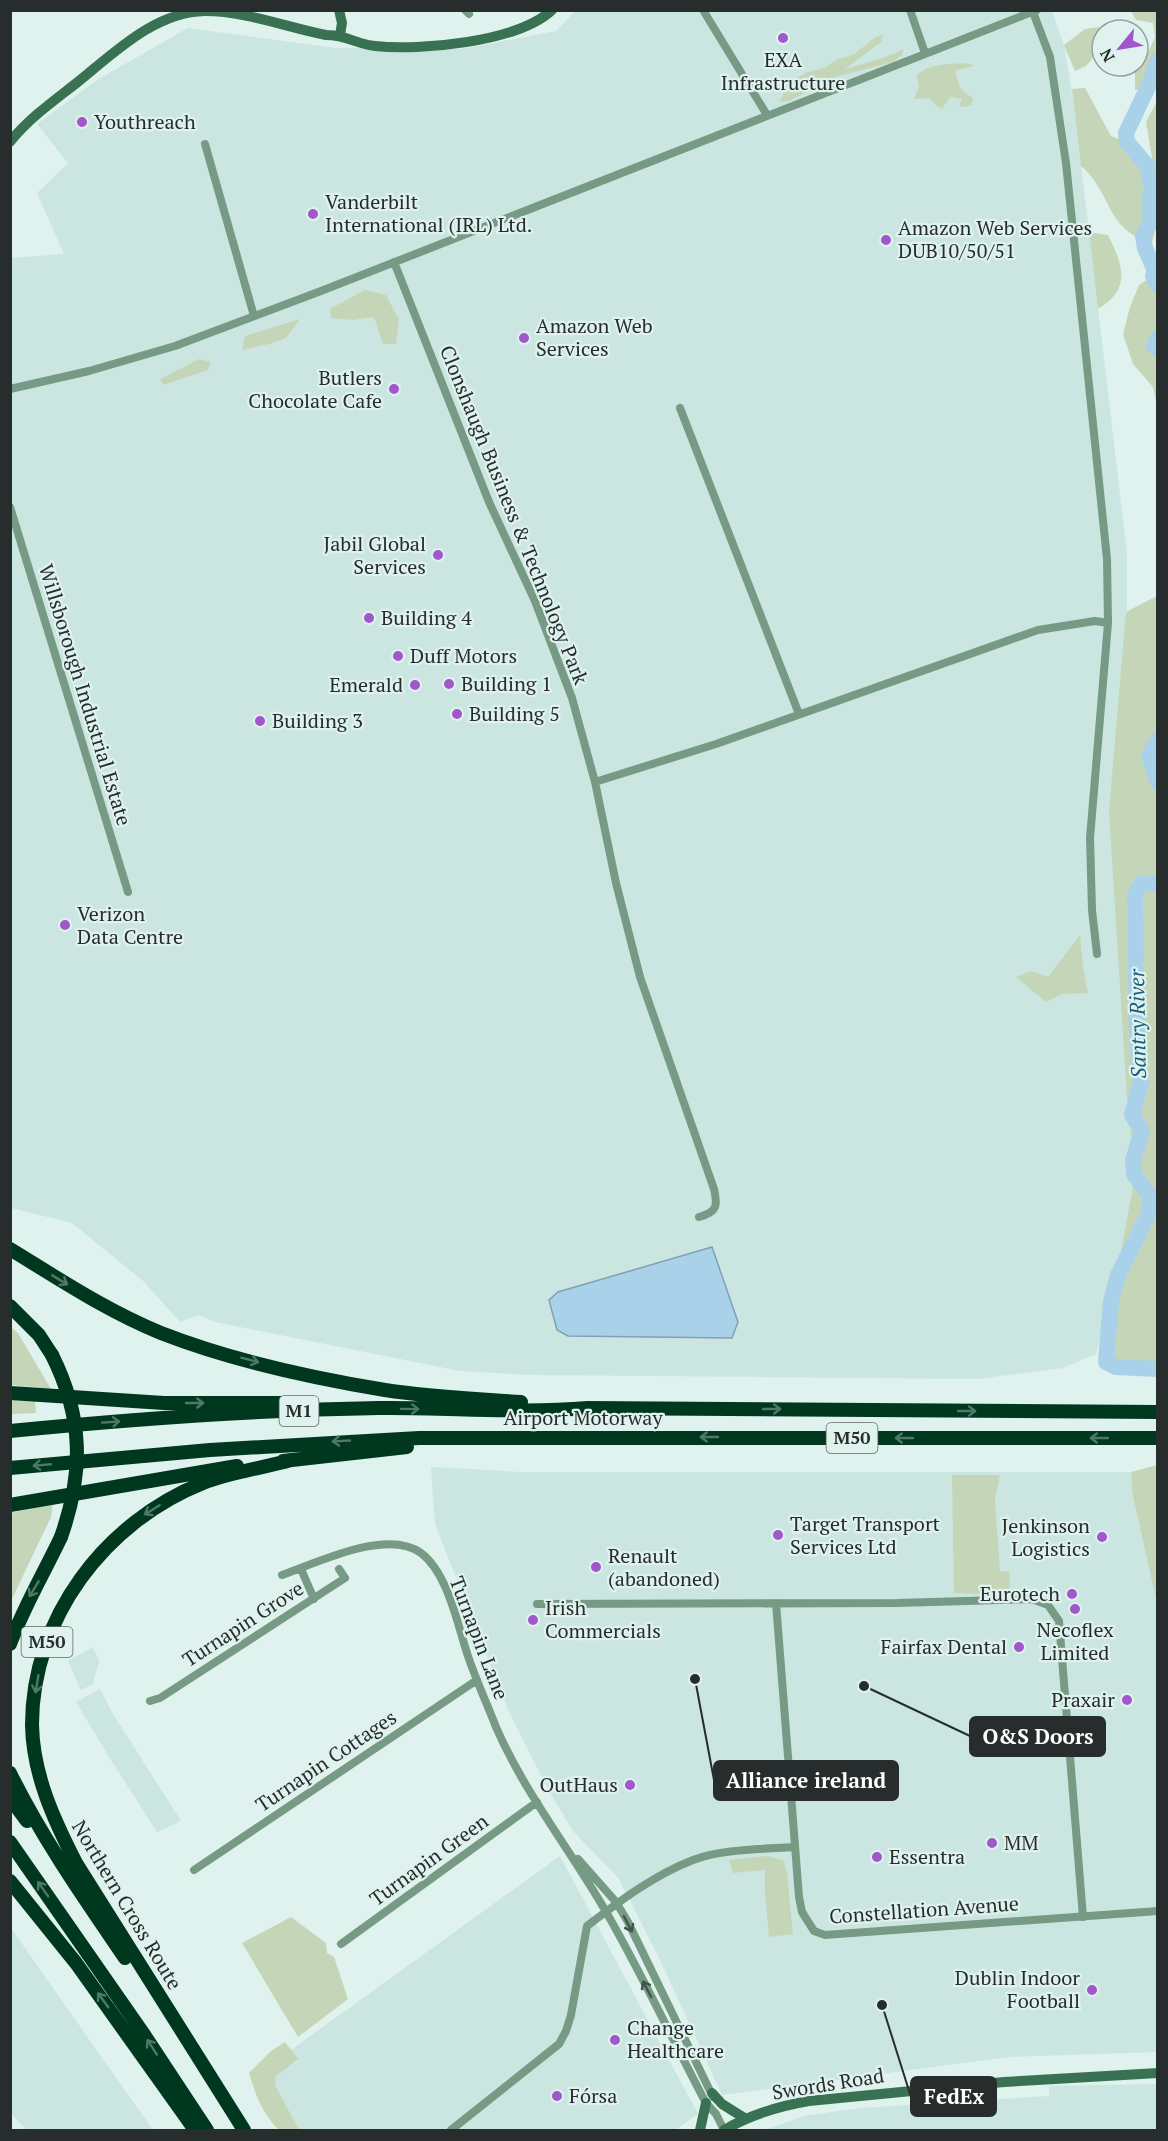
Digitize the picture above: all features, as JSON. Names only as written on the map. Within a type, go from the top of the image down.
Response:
[{"type":"highway","name":"M50","points":[[10,1248],[54,1277],[120,1314],[193,1345],[292,1371],[387,1390],[528,1403],[572,1404],[588,1408]]},
{"type":"highway","points":[[10,1306],[39,1335],[62,1374],[71,1400],[78,1448],[77,1472],[72,1499],[61,1537],[45,1572],[28,1600],[10,1644]]},
{"type":"highway","points":[[10,1393],[164,1403],[353,1404],[380,1408]]},
{"type":"highway","name":"Airport Motorway","points":[[10,1431],[193,1415],[380,1408],[550,1412],[588,1408],[1158,1413]]},
{"type":"highway","name":"M50","points":[[291,1460],[444,1443],[547,1437]]},
{"type":"highway","name":"Airport Motorway","points":[[10,1468],[210,1450],[419,1438],[1158,1438]]},
{"type":"highway","points":[[10,1505],[246,1465],[291,1460]]},
{"type":"highway","name":"Northern Cross Route","points":[[243,2130],[76,1863],[59,1830],[42,1788],[32,1726],[36,1683],[45,1648],[58,1616],[71,1590],[107,1546],[148,1512],[204,1483],[291,1460]]},
{"type":"highway","points":[[10,1773],[25,1803],[76,1885]]},
{"type":"highway","name":"M50","points":[[10,1798],[76,1885],[243,2130]]},
{"type":"highway","points":[[10,1842],[139,2027],[207,2130]]},
{"type":"highway","points":[[11,1881],[76,1963],[195,2130]]},
{"type":"street","points":[[339,10],[342,23],[340,35]]},
{"type":"street","points":[[10,142],[33,117],[134,38],[159,23],[182,15],[203,11],[249,14],[326,35],[340,35],[358,43],[410,47],[452,44],[506,34],[529,26],[552,10]]},
{"type":"street","points":[[703,10],[767,115]]},
{"type":"street","points":[[910,10],[925,53]]},
{"type":"street","points":[[10,389],[89,371],[175,346],[1035,11],[1050,57],[1066,163],[1105,524],[1108,622],[1090,838],[1092,910],[1097,954]]},
{"type":"street","points":[[205,144],[254,316]]},
{"type":"street","name":"Clonshaugh Business & Technology Park","points":[[394,262],[489,502],[535,601],[572,698],[595,782],[616,883],[640,977],[717,1201],[715,1209],[710,1214],[699,1217]]},
{"type":"street","points":[[680,408],[799,714]]},
{"type":"street","name":"Willsborough Industrial Estate","points":[[10,507],[128,892]]},
{"type":"street","points":[[595,782],[661,762],[1038,630],[1095,621],[1108,622]]},
{"type":"street","name":"Turnapin Lane","points":[[282,1575],[374,1545],[391,1544],[408,1547],[420,1553],[436,1572],[477,1680],[516,1771],[606,1911],[709,2098]]},
{"type":"street","points":[[301,1569],[314,1599]]},
{"type":"street","name":"Turnapin Grove","points":[[150,1701],[159,1698],[345,1578],[339,1569]]},
{"type":"street","points":[[537,1604],[897,1603],[1032,1599],[1048,1605],[1059,1621],[1083,1917]]},
{"type":"street","name":"Constellation Avenue","points":[[776,1602],[794,1847],[802,1912],[814,1931],[825,1935],[1158,1911]]},
{"type":"street","name":"Turnapin Cottages","points":[[194,1870],[477,1680]]},
{"type":"street","name":"Turnapin Green","points":[[341,1944],[537,1802]]},
{"type":"street","name":"Turnapin Lane","points":[[566,1846],[616,1902],[724,2130]]},
{"type":"street","points":[[451,2130],[528,2071],[559,2044],[571,2015],[584,1931],[616,1902],[694,1859],[794,1847]]},
{"type":"street","name":"Swords Road","points":[[724,2130],[746,2119],[783,2106],[840,2098],[1004,2082],[1158,2073]]},
{"type":"street","points":[[700,2130],[709,2098],[746,2119]]},
{"type":"shaded area","points":[[575,11],[1052,11],[1064,45],[1074,105],[1127,553],[1127,611],[1110,804],[1135,1175],[1120,1256],[1096,1354],[1063,1368],[977,1379],[531,1375],[460,1371],[215,1322],[199,1315],[180,1322],[143,1281],[72,1223],[11,1208],[11,258],[64,254],[37,193],[68,163],[37,124],[97,80],[188,28],[336,48],[462,49],[556,31]]},
{"type":"shaded area","points":[[431,1467],[522,1472],[1131,1472],[1132,1492],[1158,1603],[1157,2052],[1009,2057],[722,2095],[661,1962],[619,1879],[573,1831],[550,1793],[509,1712],[435,1524]]},
{"type":"shaded area","points":[[93,1647],[99,1661],[93,1684],[81,1690],[68,1661]]},
{"type":"shaded area","points":[[100,1689],[113,1714],[181,1821],[157,1832],[109,1757],[76,1702]]},
{"type":"shaded area","points":[[560,1856],[698,2114],[675,2130],[295,2130],[259,2073]]},
{"type":"shaded area","points":[[11,1928],[153,2130],[26,2130],[11,2113]]},
{"type":"shaded area","points":[[1157,2084],[1157,2130],[765,2130],[804,2116],[860,2108],[1049,2096],[1049,2086]]},
{"type":"green space","points":[[1131,11],[1158,11],[1157,60],[1148,87],[1135,90],[1135,78],[1150,78],[1150,48],[1155,37],[1150,18],[1135,18]]},
{"type":"green space","points":[[1090,28],[1090,62],[1075,71],[1064,45],[1085,29]]},
{"type":"green space","points":[[883,35],[881,42],[845,69],[904,49],[902,55],[893,62],[839,76],[789,101],[779,102],[784,93],[782,85],[808,72],[824,68],[838,59],[853,55],[876,37]]},
{"type":"green space","points":[[962,63],[975,65],[955,72],[962,90],[973,98],[971,105],[959,106],[962,99],[950,97],[942,109],[930,98],[914,99],[919,87],[917,75],[921,72],[938,66]]},
{"type":"green space","points":[[1085,88],[1111,136],[1127,142],[1150,169],[1150,178],[1158,208],[1152,242],[1137,237],[1117,220],[1099,188],[1081,166],[1072,89]]},
{"type":"green space","points":[[1157,101],[1157,188],[1146,122]]},
{"type":"green space","points":[[1089,232],[1108,235],[1120,266],[1120,285],[1116,293],[1098,309]]},
{"type":"green space","points":[[1153,276],[1158,279],[1157,405],[1153,387],[1133,364],[1123,334],[1139,285]]},
{"type":"green space","points":[[365,290],[386,295],[399,320],[396,344],[383,344],[374,317],[353,320],[331,318],[330,309]]},
{"type":"green space","points":[[300,319],[286,338],[242,350],[245,336]]},
{"type":"green space","points":[[199,359],[211,362],[208,370],[163,385],[160,379]]},
{"type":"green space","points":[[1157,596],[1157,1379],[1155,1376],[1112,1372],[1113,1359],[1101,1339],[1102,1312],[1120,1256],[1135,1175],[1127,1097],[1109,811],[1126,612]]},
{"type":"green space","points":[[1080,935],[1088,993],[1062,994],[1046,1002],[1016,977],[1031,971],[1048,977]]},
{"type":"green space","points":[[11,1327],[18,1333],[51,1389],[11,1385]]},
{"type":"green space","points":[[10,1400],[35,1401],[36,1413],[11,1414]]},
{"type":"green space","points":[[1158,1465],[1157,1603],[1132,1492],[1131,1472]]},
{"type":"green space","points":[[952,1475],[1000,1475],[995,1500],[1000,1571],[1010,1572],[1009,1595],[954,1593]]},
{"type":"green space","points":[[53,1503],[51,1517],[11,1601],[11,1513]]},
{"type":"green space","points":[[767,1856],[783,1860],[787,1872],[793,1934],[769,1937],[765,1870],[733,1873],[729,1860]]},
{"type":"green space","points":[[291,1917],[326,1943],[327,1953],[334,1957],[348,1999],[298,2037],[242,1943]]},
{"type":"green space","points":[[285,2042],[305,2067],[298,2059],[275,2077],[276,2087],[299,2130],[279,2130],[273,2124],[260,2104],[249,2073],[271,2051]]},
{"type":"water","points":[[712,1247],[738,1322],[732,1338],[568,1336],[557,1330],[549,1300],[558,1292]]},
{"type":"waterway","name":"Santry River","points":[[1158,60],[1126,133],[1127,142],[1150,169],[1149,178],[1153,190],[1149,200],[1151,221],[1143,236],[1145,248],[1155,271],[1153,276],[1158,285]]},
{"type":"waterway","name":"Santry River","points":[[1158,337],[1154,346],[1158,349]]},
{"type":"waterway","name":"Santry River","points":[[1158,740],[1149,756],[1158,783]]},
{"type":"waterway","name":"Santry River","points":[[1158,884],[1142,883],[1135,895],[1137,1036],[1141,1082],[1132,1115],[1142,1131],[1133,1160],[1134,1174],[1150,1196],[1150,1211],[1118,1275],[1111,1301],[1106,1362],[1116,1367],[1158,1369]]},
{"type":"place","name":"EXA Infrastructure","points":[[783,38]]},
{"type":"place","name":"Youthreach","points":[[82,122]]},
{"type":"place","name":"Vanderbilt International (IRL) Ltd.","points":[[313,214]]},
{"type":"place","name":"Amazon Web Services DUB10/50/51","points":[[886,240]]},
{"type":"place","name":"Amazon Web Services","points":[[524,338]]},
{"type":"place","name":"Butlers Chocolate Cafe","points":[[394,389]]},
{"type":"place","name":"Jabil Global Services","points":[[438,555]]},
{"type":"place","name":"Building 4","points":[[369,618]]},
{"type":"place","name":"Duff Motors","points":[[398,656]]},
{"type":"place","name":"Building 1","points":[[449,684]]},
{"type":"place","name":"Emerald","points":[[415,685]]},
{"type":"place","name":"Building 5","points":[[457,714]]},
{"type":"place","name":"Building 3","points":[[260,721]]},
{"type":"place","name":"Verizon Data Centre","points":[[65,925]]},
{"type":"place","name":"Target Transport Services Ltd","points":[[778,1535]]},
{"type":"place","name":"Jenkinson Logistics","points":[[1102,1537]]},
{"type":"place","name":"Renault (abandoned)","points":[[596,1567]]},
{"type":"place","name":"Eurotech","points":[[1072,1594]]},
{"type":"place","name":"Necoflex Limited","points":[[1075,1609]]},
{"type":"place","name":"Irish Commercials","points":[[533,1620]]},
{"type":"place","name":"Fairfax Dental","points":[[1019,1647]]},
{"type":"place","name":"Alliance ireland","points":[[695,1679]]},
{"type":"place","name":"O&S Doors","points":[[864,1686]]},
{"type":"place","name":"Praxair","points":[[1127,1700]]},
{"type":"place","name":"OutHaus","points":[[630,1785]]},
{"type":"place","name":"MM","points":[[992,1843]]},
{"type":"place","name":"Essentra","points":[[877,1857]]},
{"type":"place","name":"Dublin Indoor Football","points":[[1092,1990]]},
{"type":"place","name":"FedEx","points":[[882,2005]]},
{"type":"place","name":"Change Healthcare","points":[[615,2040]]},
{"type":"place","name":"Fórsa","points":[[557,2096]]}]
